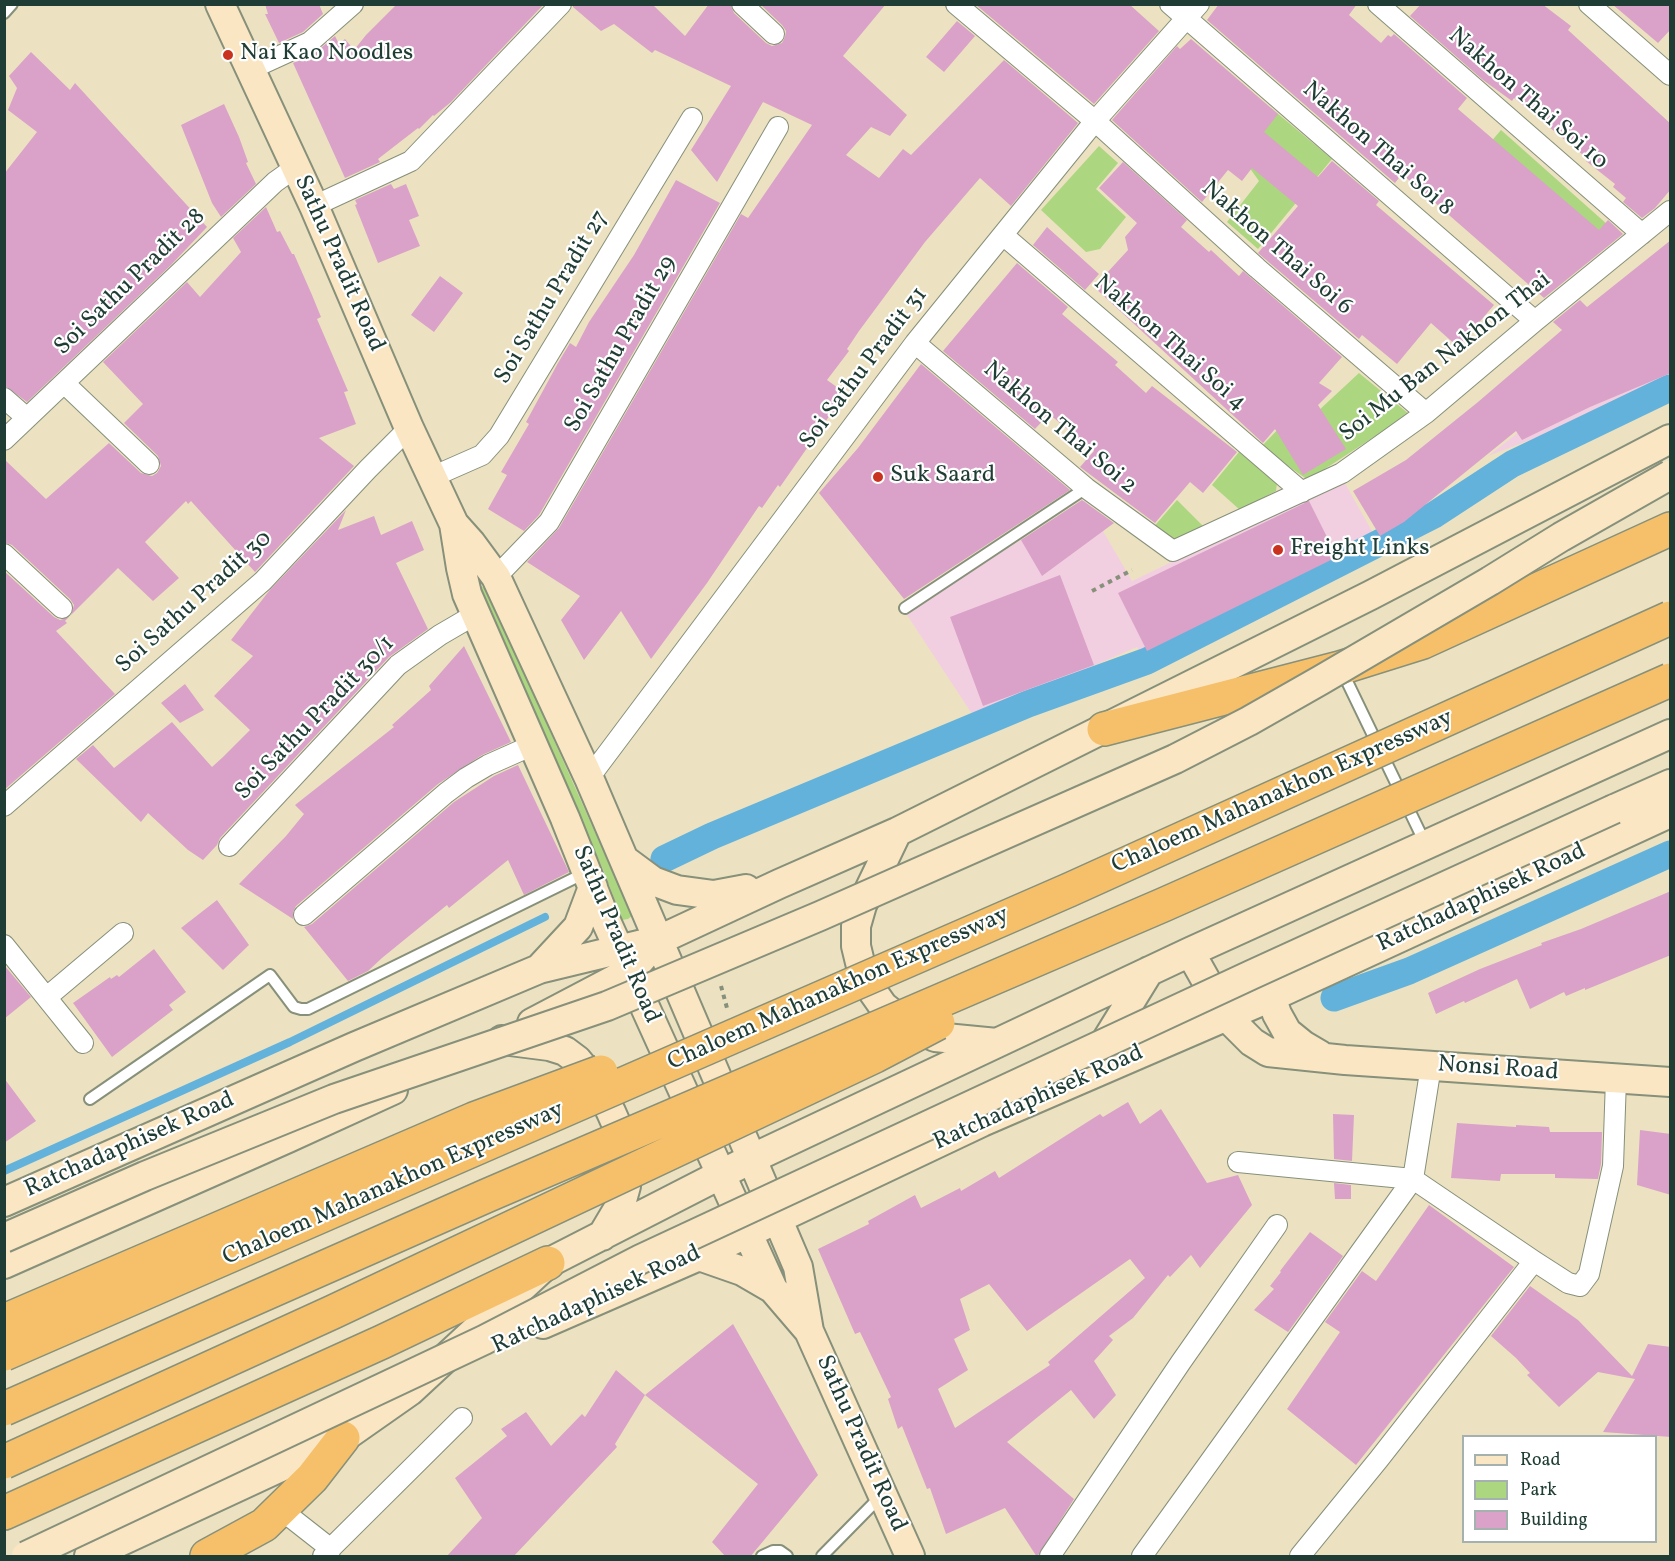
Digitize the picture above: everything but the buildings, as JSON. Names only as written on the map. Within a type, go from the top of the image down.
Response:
[{"type":"highway","points":[[1104,729],[1340,668],[1423,642],[1671,529]]},
{"type":"highway","name":"Chaloem Mahanakhon Expressway","points":[[4,1354],[924,954],[1671,618]]},
{"type":"highway","name":"Chaloem Mahanakhon Expressway","points":[[4,1409],[497,1191],[1163,905],[1671,680]]},
{"type":"highway","points":[[4,1462],[333,1312],[875,1056],[1163,905]]},
{"type":"highway","points":[[4,1321],[474,1119],[924,954]]},
{"type":"highway","points":[[4,1513],[382,1342],[548,1263]]},
{"type":"highway","points":[[207,1557],[264,1525],[312,1478],[343,1438]]},
{"type":"main road","name":"Sathu Pradit Road","points":[[220,4],[314,206],[409,428],[454,524],[467,594],[625,960],[773,1289],[809,1331]]},
{"type":"main road","name":"Ratchadaphisek Road","points":[[4,1264],[288,1138],[500,1040],[659,940],[897,832],[1371,595],[1671,439]]},
{"type":"main road","name":"Ratchadaphisek Road","points":[[4,1238],[145,1176],[334,1099],[607,1006],[820,916],[1175,759],[1321,680],[1561,537],[1671,475]]},
{"type":"main road","name":"Sathu Pradit Road","points":[[454,524],[496,577],[590,778],[798,1267],[809,1331],[910,1557]]},
{"type":"main road","name":"Ratchadaphisek Road","points":[[89,1557],[343,1438],[410,1391],[548,1263],[751,1159],[1149,971],[1425,843],[1671,734]]},
{"type":"main road","name":"Ratchadaphisek Road","points":[[27,1557],[484,1340],[662,1249],[1251,975],[1671,784]]},
{"type":"main road","name":"Ratchadaphisek Road","points":[[410,1391],[565,1313],[699,1256],[982,1122],[1271,997],[1671,813]]},
{"type":"main road","points":[[897,832],[862,905],[856,926],[856,946],[864,980],[884,1006],[906,1024],[934,1037],[997,1043]]},
{"type":"main road","points":[[626,861],[653,881],[677,890],[714,895],[779,884]]},
{"type":"main road","points":[[538,969],[578,927],[590,879]]},
{"type":"main road","name":"Nonsi Road","points":[[1190,952],[1226,1016],[1252,1042],[1268,1052],[1431,1066],[1671,1082]]},
{"type":"main road","name":"Ratchadaphisek Road","points":[[4,1202],[538,969],[625,960]]},
{"type":"main road","points":[[1083,1078],[1149,971]]},
{"type":"main road","name":"Nonsi Road","points":[[1271,997],[1287,1032],[1303,1045],[1326,1058]]},
{"type":"main road","points":[[500,1040],[549,1046],[565,1051],[577,1060],[597,1084],[622,1137],[627,1166],[626,1186],[621,1204],[602,1236]]},
{"type":"main road","points":[[132,1208],[245,1095]]},
{"type":"main road","points":[[798,1267],[801,1226],[820,1198]]},
{"type":"main road","points":[[699,1256],[742,1271],[773,1289]]},
{"type":"street","points":[[250,69],[310,42],[353,4]]},
{"type":"street","points":[[314,206],[411,161],[561,4]]},
{"type":"street","points":[[742,4],[774,34]]},
{"type":"street","name":"Nakhon Thai Soi 6","points":[[956,4],[1095,121],[1257,268],[1426,413]]},
{"type":"street","name":"Nakhon Thai Soi 8","points":[[1170,4],[1193,11],[1535,321]]},
{"type":"street","name":"Nakhon Thai Soi 10","points":[[1377,4],[1642,234]]},
{"type":"street","points":[[1588,4],[1671,75]]},
{"type":"street","name":"Soi Sathu Pradit 31","points":[[590,778],[915,343],[1095,121],[1193,11]]},
{"type":"street","name":"Soi Sathu Pradit 27","points":[[432,477],[482,455],[499,436],[692,118]]},
{"type":"street","name":"Soi Sathu Pradit 29","points":[[496,577],[549,522],[778,127]]},
{"type":"street","name":"Soi Sathu Pradit 28","points":[[4,440],[275,182],[296,167]]},
{"type":"street","name":"Soi Mu Ban Nakhon Thai","points":[[1173,551],[1342,473],[1426,413],[1671,211]]},
{"type":"street","name":"Nakhon Thai Soi 4","points":[[1003,235],[1302,492]]},
{"type":"street","name":"Nakhon Thai Soi 2","points":[[915,343],[1086,488],[1173,551]]},
{"type":"street","points":[[64,382],[149,464]]},
{"type":"street","points":[[4,398],[27,418]]},
{"type":"street","name":"Soi Sathu Pradit 30","points":[[4,806],[262,581],[409,428]]},
{"type":"street","points":[[4,554],[62,608]]},
{"type":"street","name":"Soi Sathu Pradit 30/1","points":[[229,846],[398,665],[440,635],[476,615]]},
{"type":"street","points":[[304,915],[446,792],[488,765],[533,745]]},
{"type":"street","points":[[47,998],[123,933]]},
{"type":"street","points":[[4,945],[83,1043]]},
{"type":"street","points":[[1142,1557],[1413,1179],[1431,1066]]},
{"type":"street","points":[[1238,1162],[1413,1179],[1534,1262],[1568,1283],[1580,1286],[1589,1274],[1613,1166],[1616,1079]]},
{"type":"street","points":[[1050,1557],[1181,1362],[1277,1225]]},
{"type":"street","points":[[1300,1557],[1534,1262]]},
{"type":"street","points":[[280,1509],[327,1553],[462,1418]]},
{"type":"lane","points":[[4,13],[12,4]]},
{"type":"lane","points":[[905,608],[1086,488]]},
{"type":"lane","points":[[1340,668],[1425,843]]},
{"type":"lane","points":[[90,1099],[270,975],[294,1007],[308,1009],[590,879]]},
{"type":"lane","points":[[822,1557],[883,1495]]},
{"type":"lane","points":[[762,1557],[773,1551],[780,1551],[787,1557]]},
{"type":"path","points":[[1092,591],[1132,570]]},
{"type":"shaded area","points":[[1670,314],[1670,381],[1591,417],[1488,456]]},
{"type":"shaded area","points":[[1342,478],[1377,540],[1143,659],[1137,647],[974,717],[905,612],[1085,500],[1132,581]]},
{"type":"green space","points":[[1271,108],[1332,159],[1258,249],[1227,222],[1259,181],[1244,160]]},
{"type":"green space","points":[[1501,130],[1608,225],[1599,236],[1489,144]]},
{"type":"green space","points":[[1099,146],[1118,163],[1096,189],[1126,217],[1100,249],[1086,252],[1041,210]]},
{"type":"green space","points":[[1359,373],[1409,414],[1308,480],[1261,447],[1304,402],[1317,412]]},
{"type":"green space","points":[[1239,452],[1277,483],[1276,491],[1240,510],[1212,485]]},
{"type":"green space","points":[[1177,500],[1205,528],[1180,540],[1169,541],[1151,530]]},
{"type":"green space","points":[[480,585],[487,590],[621,887],[632,916],[628,919],[622,920],[605,874],[477,590]]},
{"type":"waterway","points":[[664,859],[712,836],[1028,704],[1147,661],[1434,515],[1512,464],[1670,388]]},
{"type":"waterway","points":[[1334,998],[1409,971],[1670,854]]},
{"type":"waterway","points":[[4,1171],[290,1042],[545,917]]},
{"type":"place","name":"Nai Kao Noodles","points":[[228,55]]},
{"type":"place","name":"Suk Saard","points":[[878,477]]},
{"type":"place","name":"Freight Links","points":[[1278,550]]}]
